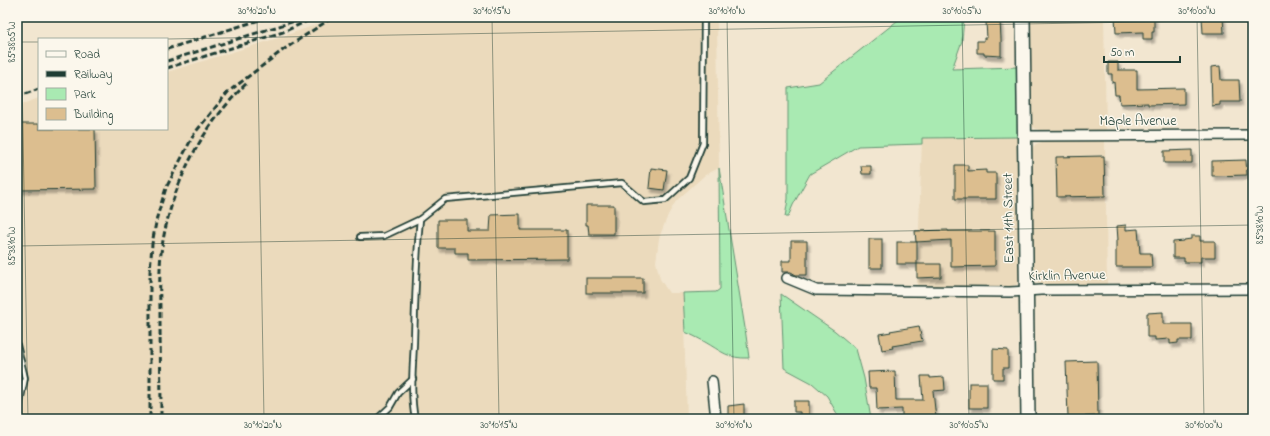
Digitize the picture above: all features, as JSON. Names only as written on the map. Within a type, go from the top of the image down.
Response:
[{"type":"main road","name":"East 11th Street","points":[[1023,17],[1028,419]]},
{"type":"street","name":"Maple Avenue","points":[[1024,136],[1253,135]]},
{"type":"street","name":"Kirklin Avenue","points":[[787,278],[816,290],[1010,292],[1253,289]]},
{"type":"street","points":[[712,380],[716,419]]},
{"type":"lane","points":[[360,237],[384,236],[420,219],[445,199],[622,183],[644,202],[665,200],[689,178],[703,144],[704,17]]},
{"type":"lane","points":[[415,419],[413,409],[413,379],[417,257],[420,219]]},
{"type":"lane","points":[[17,344],[25,378],[17,416]]},
{"type":"lane","points":[[377,419],[390,407],[398,393],[413,379]]},
{"type":"shaded area","points":[[339,17],[717,17],[719,168],[705,175],[676,201],[668,215],[659,238],[656,262],[660,279],[669,293],[683,293],[687,419],[17,419],[17,106],[38,98],[38,130],[168,130],[168,72],[278,38]]},
{"type":"shaded area","points":[[1030,17],[1104,17],[1106,131],[1041,131],[1033,127],[1031,124]]},
{"type":"shaded area","points":[[1018,137],[1019,277],[1017,284],[1010,287],[917,286],[922,138]]},
{"type":"shaded area","points":[[1105,140],[1107,285],[1048,285],[1038,282],[1032,274],[1031,149],[1036,144],[1045,141]]},
{"type":"green space","points":[[902,17],[964,17],[962,41],[952,69],[1017,67],[1018,137],[922,138],[922,144],[858,146],[810,174],[788,217],[785,217],[788,199],[788,88],[819,83]]},
{"type":"green space","points":[[719,168],[749,358],[725,354],[685,332],[683,293],[716,292],[720,289]]},
{"type":"green space","points":[[781,294],[835,331],[856,349],[864,378],[871,419],[840,419],[827,396],[812,383],[784,368]]},
{"type":"building","points":[[990,17],[997,17],[998,21],[1000,21],[1001,56],[977,53],[977,41],[984,41],[984,38],[987,38],[986,22],[990,21]]},
{"type":"building","points":[[1115,17],[1154,17],[1154,32],[1152,32],[1152,39],[1143,39],[1143,32],[1116,33]]},
{"type":"building","points":[[1202,17],[1223,17],[1224,33],[1203,33]]},
{"type":"building","points":[[1108,62],[1118,62],[1118,70],[1137,70],[1137,89],[1184,88],[1184,104],[1120,104],[1119,95],[1115,95],[1114,82],[1112,83],[1112,74],[1108,74]]},
{"type":"building","points":[[1220,66],[1221,80],[1239,80],[1240,102],[1220,102],[1220,105],[1212,106],[1211,67]]},
{"type":"building","points":[[17,124],[38,124],[38,130],[95,130],[96,189],[17,190]]},
{"type":"building","points":[[1192,150],[1192,163],[1164,163],[1164,151]]},
{"type":"building","points":[[1104,156],[1105,196],[1057,197],[1056,157]]},
{"type":"building","points":[[1246,160],[1247,175],[1212,176],[1212,161]]},
{"type":"building","points":[[955,165],[968,165],[968,171],[986,170],[986,173],[996,173],[996,199],[955,199]]},
{"type":"building","points":[[861,166],[871,166],[871,174],[862,174]]},
{"type":"building","points":[[651,168],[667,170],[664,190],[649,188]]},
{"type":"building","points":[[586,205],[614,205],[614,234],[589,234],[588,225],[586,225]]},
{"type":"building","points":[[520,214],[520,230],[567,230],[567,259],[468,260],[468,253],[455,253],[455,248],[438,248],[438,220],[467,220],[467,231],[490,231],[491,215]]},
{"type":"building","points":[[1126,225],[1126,230],[1138,229],[1140,253],[1151,253],[1152,267],[1116,267],[1116,240],[1118,240],[1117,226]]},
{"type":"building","points":[[915,231],[995,231],[995,266],[951,267],[951,240],[916,242]]},
{"type":"building","points":[[1191,236],[1200,236],[1200,241],[1215,241],[1215,257],[1201,257],[1201,262],[1184,262],[1184,258],[1173,258],[1173,242],[1191,239]]},
{"type":"building","points":[[869,239],[882,239],[882,268],[869,268]]},
{"type":"building","points":[[791,241],[807,241],[807,275],[796,275],[791,272],[782,272],[782,261],[791,261]]},
{"type":"building","points":[[897,242],[917,242],[917,264],[897,264]]},
{"type":"building","points":[[917,264],[941,264],[941,277],[917,278]]},
{"type":"building","points":[[586,278],[643,278],[643,293],[586,293]]},
{"type":"building","points":[[1163,312],[1163,324],[1192,324],[1192,340],[1178,340],[1178,343],[1170,344],[1170,339],[1155,340],[1155,337],[1147,337],[1147,313]]},
{"type":"building","points":[[919,326],[922,341],[892,346],[893,348],[882,350],[879,334]]},
{"type":"building","points":[[993,349],[1008,350],[1008,368],[1003,368],[1003,379],[993,379]]},
{"type":"building","points":[[1097,361],[1098,416],[1068,417],[1066,362]]},
{"type":"building","points":[[895,371],[896,400],[923,400],[921,376],[930,376],[930,378],[944,377],[945,390],[933,391],[936,419],[902,419],[902,409],[877,410],[876,388],[869,388],[868,372]]},
{"type":"building","points":[[969,383],[987,383],[987,408],[969,408]]},
{"type":"building","points":[[794,401],[809,401],[809,415],[800,415],[800,412],[794,412]]},
{"type":"building","points":[[744,404],[744,419],[728,419],[728,406]]},
{"type":"railway","points":[[168,49],[269,17]]},
{"type":"railway","points":[[168,68],[283,32],[316,17]]},
{"type":"railway","points":[[150,418],[150,272],[152,244],[157,217],[166,188],[194,134],[228,92],[283,50],[333,17]]},
{"type":"railway","points":[[168,61],[295,21]]},
{"type":"railway","points":[[161,417],[160,277],[161,253],[165,229],[180,182],[190,160],[215,119],[248,82]]},
{"type":"railway","points":[[17,97],[38,89]]}]
